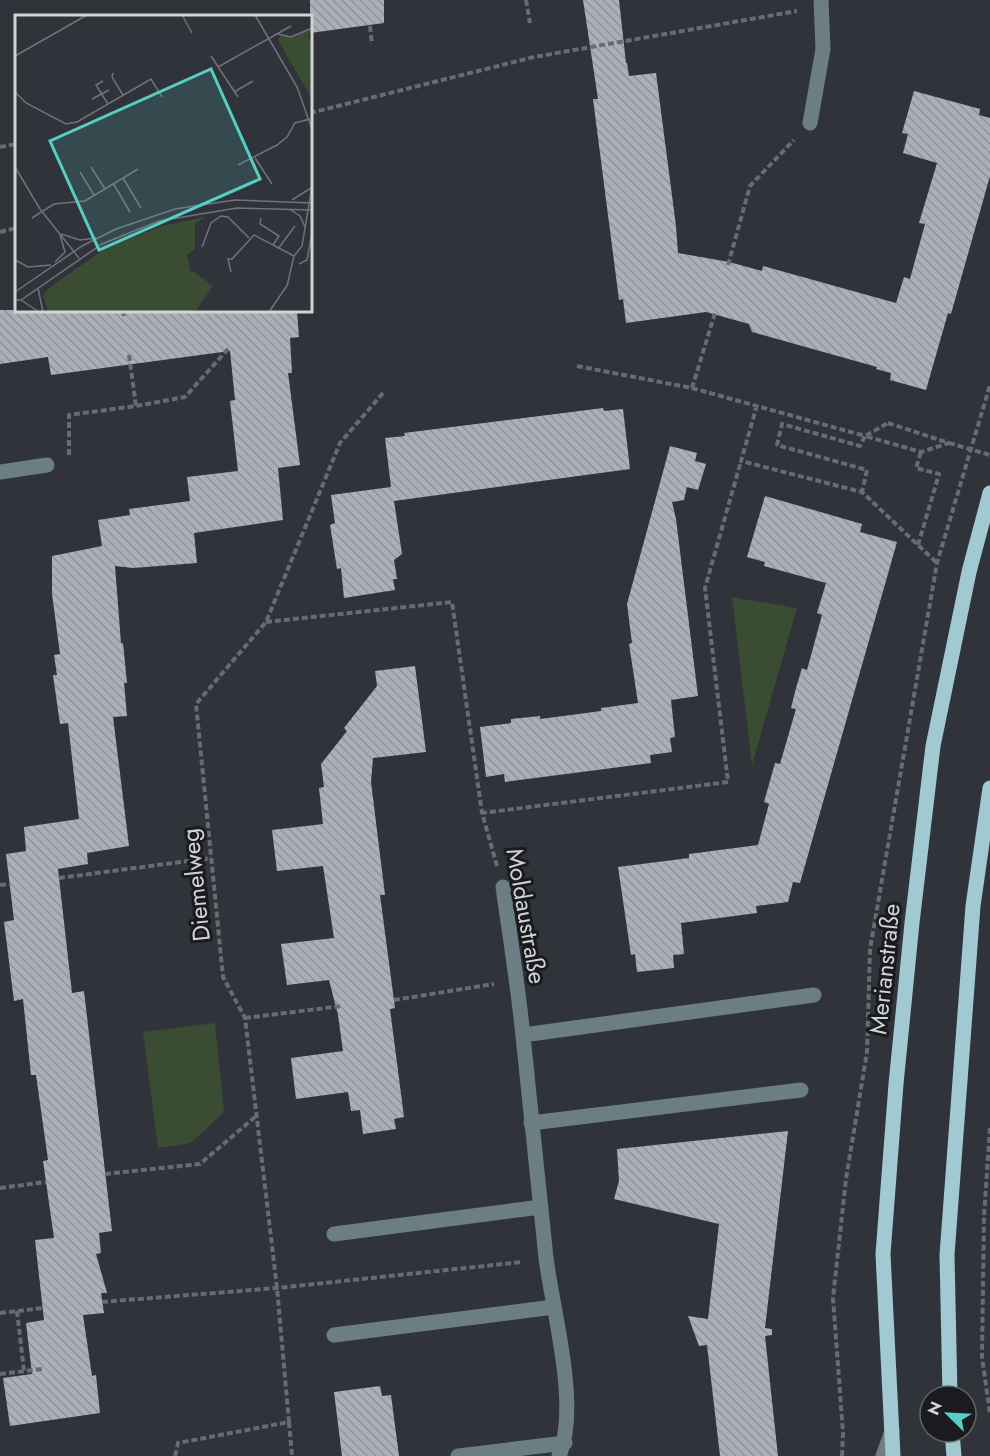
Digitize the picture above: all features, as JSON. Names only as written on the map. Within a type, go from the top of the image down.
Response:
[{"type":"main road","name":"Merianstraße","points":[[893,1456],[883,1254],[896,1084],[912,923],[933,746],[969,572],[990,493]]},
{"type":"main road","points":[[950,1384],[948,1244],[973,906],[990,788]]},
{"type":"street","points":[[810,123],[823,49],[822,3]]},
{"type":"street","points":[[0,472],[47,465]]},
{"type":"street","name":"Moldaustraße","points":[[503,887],[523,1035],[547,1260],[567,1394],[562,1449]]},
{"type":"street","points":[[523,1035],[814,995]]},
{"type":"street","points":[[531,1123],[801,1090]]},
{"type":"street","points":[[334,1234],[541,1207]]},
{"type":"street","points":[[334,1335],[554,1307]]},
{"type":"street","points":[[883,1456],[892,1431]]},
{"type":"street","points":[[458,1456],[562,1449]]},
{"type":"path","points":[[526,0],[530,23]]},
{"type":"path","points":[[312,112],[534,57],[647,38],[822,3]]},
{"type":"path","points":[[370,26],[372,44]]},
{"type":"path","points":[[728,265],[750,186],[810,123]]},
{"type":"path","points":[[0,147],[15,144]]},
{"type":"path","points":[[0,232],[15,228]]},
{"type":"path","points":[[692,388],[715,312]]},
{"type":"path","points":[[47,465],[69,456],[69,415],[185,397],[229,348]]},
{"type":"path","points":[[129,355],[136,406]]},
{"type":"path","points":[[577,366],[692,388],[921,452],[949,443]]},
{"type":"path","name":"Diemelweg","points":[[292,1456],[277,1288],[245,1018],[223,977],[196,704],[266,622],[340,443],[383,393]]},
{"type":"path","points":[[482,813],[728,783],[705,588],[757,405]]},
{"type":"path","points":[[862,492],[867,470],[777,445],[782,424],[860,446],[865,436],[888,423],[990,455]]},
{"type":"path","points":[[918,545],[939,474],[916,468],[921,452]]},
{"type":"path","points":[[741,460],[862,492],[937,563]]},
{"type":"path","name":"Moldaustraße","points":[[266,622],[452,602],[482,813],[503,887]]},
{"type":"path","points":[[59,878],[211,858]]},
{"type":"path","points":[[0,885],[10,884]]},
{"type":"path","points":[[394,999],[516,980]]},
{"type":"path","points":[[245,1018],[342,1006]]},
{"type":"path","points":[[105,1174],[200,1164],[255,1117]]},
{"type":"path","points":[[990,1128],[984,1216],[982,1357],[990,1414]]},
{"type":"path","points":[[0,1188],[46,1182]]},
{"type":"path","points":[[102,1302],[277,1288],[480,1265],[547,1260]]},
{"type":"path","points":[[0,1313],[43,1308]]},
{"type":"path","points":[[17,1311],[24,1371]]},
{"type":"path","points":[[0,1374],[42,1369]]},
{"type":"path","points":[[175,1456],[178,1443],[289,1422]]},
{"type":"green space","points":[[732,597],[797,608],[752,765]]},
{"type":"green space","points":[[215,1023],[224,1112],[191,1143],[158,1148],[143,1032]]},
{"type":"building","points":[[310,0],[384,0],[384,23],[312,33],[312,15],[310,15]]},
{"type":"building","points":[[583,0],[619,0],[629,76],[656,73],[678,253],[729,262],[762,271],[763,266],[896,303],[904,277],[910,279],[925,224],[919,223],[937,163],[903,153],[908,134],[902,133],[914,91],[980,109],[979,115],[990,118],[990,176],[951,314],[948,313],[926,390],[890,380],[891,373],[876,369],[877,367],[752,332],[749,324],[706,312],[626,323],[623,299],[619,300],[593,99],[598,99]]},
{"type":"building","points":[[0,310],[15,310],[15,312],[297,312],[299,337],[290,338],[292,373],[288,373],[300,465],[278,468],[283,520],[194,533],[197,563],[133,568],[115,566],[121,643],[123,643],[127,683],[124,683],[127,716],[113,717],[129,846],[87,853],[88,864],[58,869],[72,993],[84,991],[112,1231],[99,1233],[101,1253],[96,1254],[107,1293],[101,1293],[104,1313],[83,1315],[92,1376],[96,1375],[100,1413],[10,1426],[3,1378],[32,1374],[26,1323],[44,1320],[35,1240],[54,1238],[43,1161],[48,1160],[36,1075],[31,1075],[23,999],[14,1001],[4,922],[14,920],[6,854],[26,851],[24,827],[79,819],[68,723],[60,724],[53,675],[57,675],[54,655],[60,654],[52,594],[52,556],[102,546],[98,520],[130,515],[129,509],[190,501],[187,477],[238,471],[230,401],[235,400],[230,351],[51,375],[48,357],[0,364]]},
{"type":"building","points":[[603,408],[604,411],[623,409],[630,469],[394,501],[402,554],[394,560],[397,579],[393,579],[395,590],[344,598],[341,568],[337,569],[330,525],[335,523],[331,495],[391,487],[385,438],[405,436],[404,433]]},
{"type":"building","points":[[670,446],[697,453],[695,461],[706,464],[698,490],[687,487],[684,500],[672,502],[698,696],[671,700],[675,737],[670,738],[672,752],[650,755],[651,763],[505,782],[504,774],[486,777],[480,727],[511,723],[511,719],[540,716],[540,719],[601,711],[601,708],[638,703],[629,644],[632,643],[627,604]]},
{"type":"building","points":[[765,496],[862,524],[860,532],[897,542],[800,883],[793,882],[788,902],[756,906],[757,913],[681,923],[684,954],[673,955],[674,968],[637,972],[635,954],[631,955],[618,867],[689,858],[689,854],[758,845],[769,804],[764,802],[775,763],[780,764],[796,709],[791,708],[796,688],[802,668],[807,670],[822,615],[817,613],[826,583],[764,566],[765,562],[747,557]]},
{"type":"building","points":[[415,666],[426,752],[373,758],[371,782],[385,895],[380,895],[395,1008],[390,1009],[404,1117],[394,1119],[396,1129],[363,1134],[360,1110],[351,1111],[348,1092],[296,1099],[291,1058],[343,1051],[338,1015],[329,980],[287,985],[281,944],[334,938],[323,866],[277,871],[272,830],[323,824],[319,788],[324,787],[321,764],[347,731],[344,728],[377,686],[375,671]]},
{"type":"building","points":[[788,1131],[765,1328],[772,1329],[772,1335],[765,1336],[778,1456],[720,1456],[707,1345],[699,1346],[688,1316],[708,1319],[719,1224],[614,1199],[619,1181],[617,1149]]},
{"type":"building","points":[[380,1386],[382,1396],[391,1395],[399,1456],[342,1456],[334,1392]]}]
